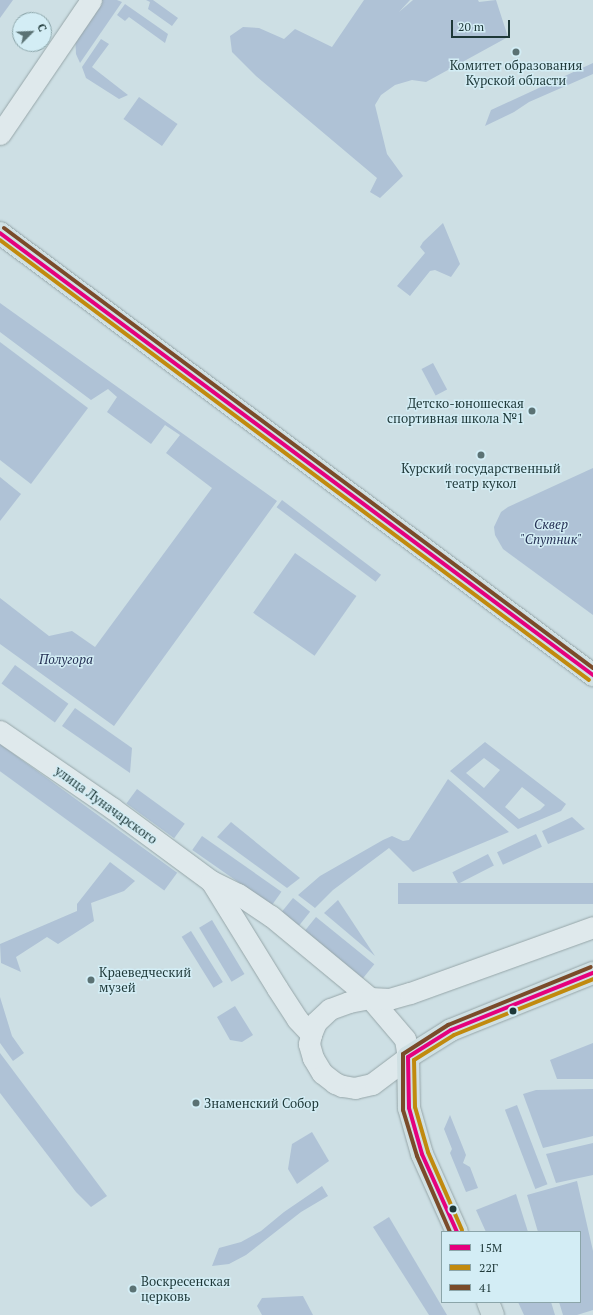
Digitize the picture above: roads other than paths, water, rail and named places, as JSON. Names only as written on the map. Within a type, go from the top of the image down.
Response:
[{"type":"main road","points":[[0,232],[593,675]]},
{"type":"main road","points":[[457,1231],[422,1154],[411,1116],[409,1108],[408,1057],[451,1030],[593,973]]},
{"type":"main road","points":[[488,1303],[493,1315]]},
{"type":"street","points":[[0,134],[90,0]]},
{"type":"street","name":"улица Луначарского","points":[[0,731],[112,808],[211,881]]},
{"type":"street","points":[[211,881],[238,894],[271,916],[370,998],[405,1039],[408,1057],[372,1084],[349,1088],[334,1083],[322,1073],[316,1065],[309,1044],[316,1022],[330,1009],[342,1003],[370,998],[389,999],[410,993],[593,927]]},
{"type":"street","points":[[211,881],[297,1019],[311,1034]]},
{"type":"place","name":"Комитет образования Курской области","points":[[516,52]]},
{"type":"place","name":"Детско-юношеская спортивная школа №1","points":[[532,411]]},
{"type":"place","name":"Курский государственный театр кукол","points":[[481,455]]},
{"type":"place","name":"Краеведческий музей","points":[[91,980]]},
{"type":"place","name":"Знаменский Собор","points":[[196,1103]]},
{"type":"place","name":"Воскресенская церковь","points":[[133,1289]]},
{"type":"park label","name":"Сквер \"Спутник\"","points":[[551,532]]},
{"type":"park label","name":"Полугора","points":[[66,659]]}]
